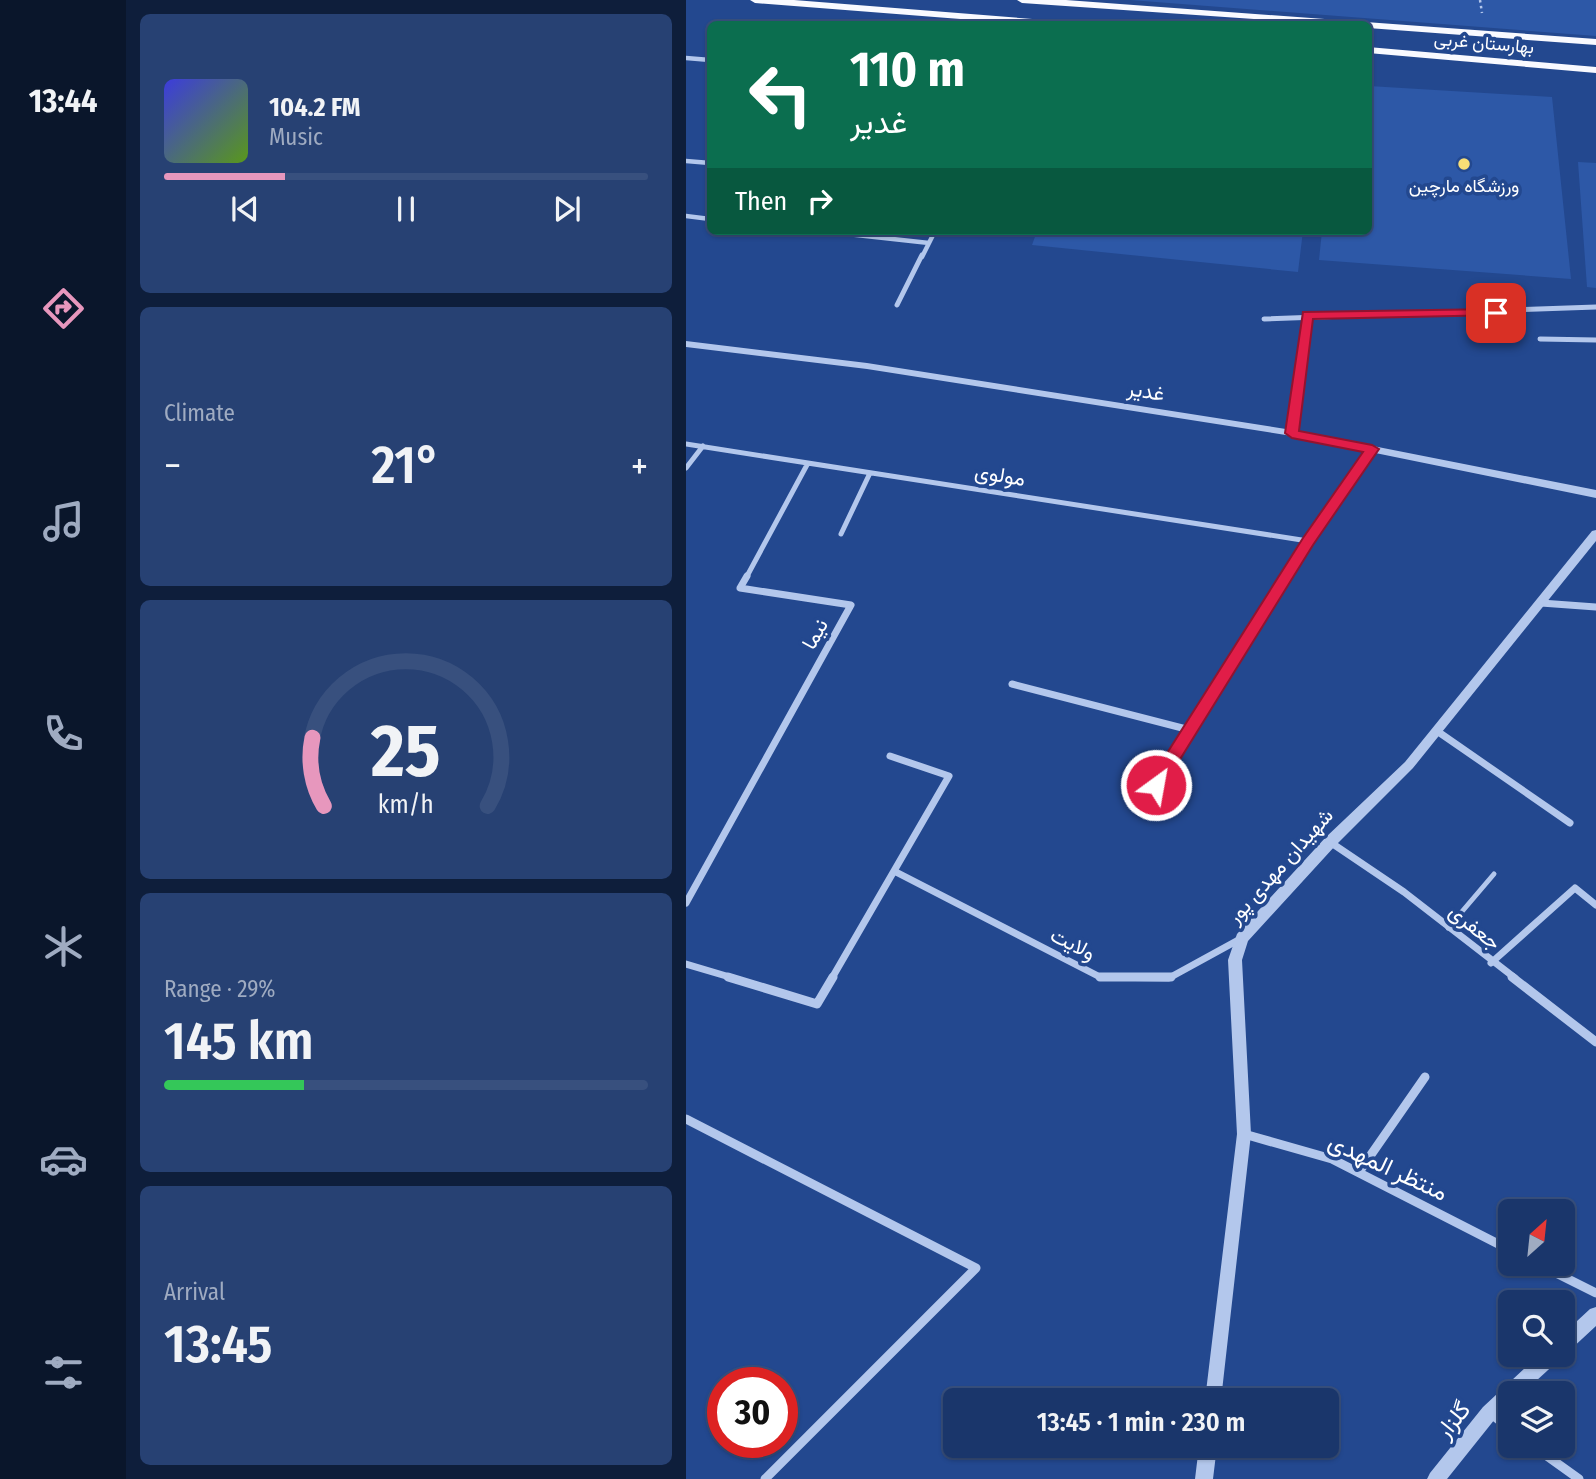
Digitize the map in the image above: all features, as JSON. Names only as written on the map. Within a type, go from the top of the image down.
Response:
[{"type":"main road","points":[[755,0],[1020,21]]},
{"type":"main road","name":"بهارستان غربی","points":[[1022,0],[1280,21]]},
{"type":"main road","name":"بهارستان غربی","points":[[1372,25],[1596,42]]},
{"type":"main road","name":"بهارستان غربی","points":[[1372,50],[1596,70]]},
{"type":"street","points":[[686,58],[707,61]]},
{"type":"street","points":[[686,161],[707,163]]},
{"type":"street","points":[[686,216],[707,219]]},
{"type":"street","points":[[856,235],[929,243]]},
{"type":"street","points":[[897,305],[933,235]]},
{"type":"street","points":[[1264,318],[1308,315],[1471,314],[1596,307]]},
{"type":"street","points":[[1292,433],[1308,315]]},
{"type":"street","points":[[1540,339],[1596,340]]},
{"type":"street","name":"غدیر","points":[[686,344],[867,366],[1292,433],[1596,494]]},
{"type":"street","name":"مولوی","points":[[686,444],[1308,541]]},
{"type":"street","points":[[686,468],[703,446]]},
{"type":"street","points":[[1156,785],[1308,541],[1372,449]]},
{"type":"street","name":"نیما","points":[[686,904],[851,605],[740,588],[808,463]]},
{"type":"street","points":[[841,534],[870,472]]},
{"type":"street","name":"شهیدان مهدی پور","points":[[1214,1388],[1244,1134],[1235,960],[1242,938],[1331,842],[1409,765],[1596,534]]},
{"type":"street","points":[[1541,603],[1596,607]]},
{"type":"street","points":[[1012,684],[1190,730]]},
{"type":"street","points":[[1437,731],[1570,823]]},
{"type":"street","points":[[686,964],[817,1004],[949,776],[890,756]]},
{"type":"street","name":"جعفری","points":[[1331,842],[1405,892],[1491,963],[1596,1042]]},
{"type":"street","name":"ولایت","points":[[894,871],[1100,977],[1169,978],[1242,938]]},
{"type":"street","points":[[1491,963],[1575,888],[1596,905]]},
{"type":"street","points":[[1359,1172],[1425,1077]]},
{"type":"street","points":[[686,1119],[976,1268],[765,1479]]},
{"type":"street","name":"منتظر المهدی","points":[[1244,1134],[1332,1159],[1498,1244]]},
{"type":"street","points":[[1562,1276],[1596,1293]]},
{"type":"street","points":[[1575,1334],[1596,1315]]},
{"type":"street","name":"گلزار","points":[[1524,1381],[1539,1367]]},
{"type":"street","name":"گلزار","points":[[1436,1479],[1498,1405]]},
{"type":"street","points":[[1489,1413],[1498,1420]]},
{"type":"street","points":[[1204,1479],[1207,1458]]},
{"type":"street","points":[[1550,1458],[1579,1479]]},
{"type":"lane","points":[[1448,928],[1494,874]]},
{"type":"shaded area","points":[[1130,0],[1596,0],[1596,36]]},
{"type":"shaded area","name":"ورزشگاه مارچین","points":[[1372,86],[1552,97],[1571,279],[1319,260],[1322,235],[1372,235]]},
{"type":"shaded area","points":[[1578,162],[1596,163],[1596,288],[1587,287]]},
{"type":"shaded area","points":[[1036,235],[1303,235],[1298,272],[1032,245]]},
{"type":"place","name":"ورزشگاه مارچین","points":[[1464,164]]},
{"type":"route","points":[[1156,785],[1308,541],[1372,449],[1292,433],[1308,315],[1496,313]]}]
